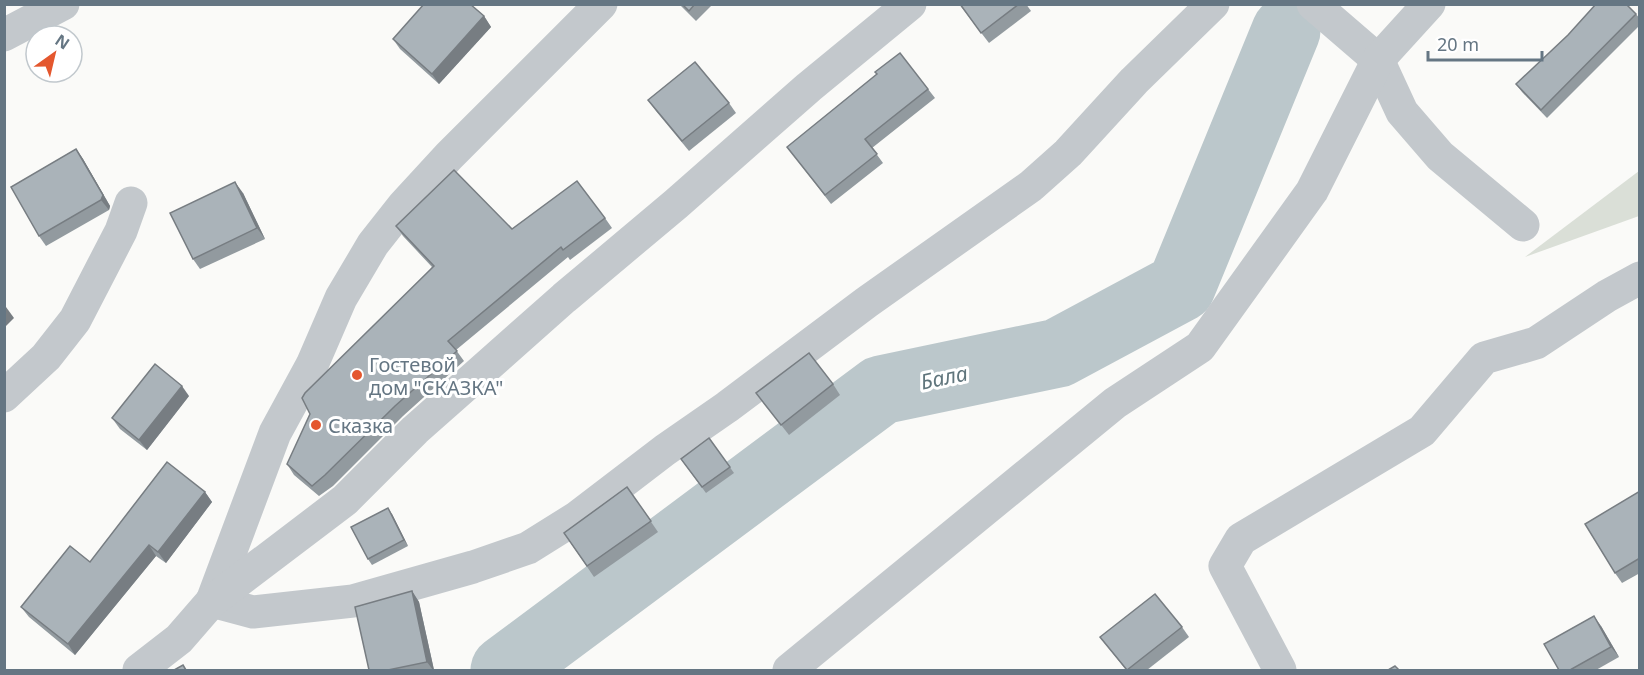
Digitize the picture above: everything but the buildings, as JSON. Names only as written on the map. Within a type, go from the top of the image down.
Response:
[{"type":"street","points":[[4,35],[63,4]]},
{"type":"street","points":[[212,601],[275,433],[312,365],[341,298],[373,244],[403,206],[449,156],[601,4]]},
{"type":"street","points":[[139,670],[179,639],[212,601],[345,500],[415,430],[564,298],[667,212],[809,87],[910,4]]},
{"type":"street","points":[[212,601],[253,612],[353,601],[473,567],[528,548],[576,518],[867,302],[1031,186],[1068,153],[1134,81],[1213,4]]},
{"type":"street","points":[[1313,4],[1378,60],[1402,112],[1440,156],[1523,225]]},
{"type":"street","points":[[789,670],[1115,403],[1200,347],[1312,191],[1378,60],[1429,4]]},
{"type":"street","points":[[4,396],[46,357],[75,321],[121,231],[131,203]]},
{"type":"street","points":[[1280,670],[1225,566],[1241,539],[1422,431],[1484,358],[1536,343],[1607,296],[1640,278]]},
{"type":"shaded area","points":[[1639,171],[1639,216],[1525,257]]},
{"type":"waterway","name":"Бала","points":[[505,670],[881,390],[1058,353],[1181,287],[1286,31]]},
{"type":"place","name":"Гостевой дом \"СКАЗКА\"","points":[[357,375]]},
{"type":"place","name":"Сказка","points":[[316,425]]}]
